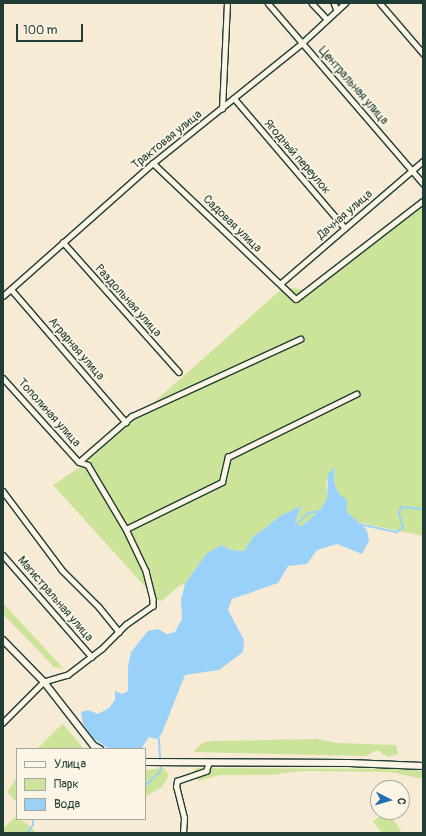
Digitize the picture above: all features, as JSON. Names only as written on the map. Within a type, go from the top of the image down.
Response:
[{"type":"main road","points":[[3,640],[44,682],[93,745],[98,748]]},
{"type":"main road","points":[[146,762],[349,763],[423,766]]},
{"type":"street","points":[[222,109],[227,3]]},
{"type":"street","name":"Центральная улица","points":[[268,3],[423,183]]},
{"type":"street","points":[[312,3],[327,19]]},
{"type":"street","points":[[334,3],[337,10]]},
{"type":"street","name":"Трактовая улица","points":[[3,296],[154,163],[302,43],[345,3]]},
{"type":"street","points":[[380,3],[423,54]]},
{"type":"street","name":"Ягодный переулок","points":[[234,98],[345,228]]},
{"type":"street","name":"Дачная улица","points":[[280,284],[423,161]]},
{"type":"street","name":"Садовая улица","points":[[154,163],[296,299],[423,202]]},
{"type":"street","name":"Раздольная улица","points":[[63,242],[178,372]]},
{"type":"street","name":"Аграрная улица","points":[[11,289],[126,422]]},
{"type":"street","points":[[79,462],[132,416],[300,340]]},
{"type":"street","name":"Тополиная улица","points":[[3,378],[79,462],[88,465],[126,528],[146,571],[153,606],[119,632]]},
{"type":"street","points":[[126,528],[222,482],[228,457],[356,394]]},
{"type":"street","name":"Магистральная улица","points":[[3,491],[62,570],[99,606],[119,632]]},
{"type":"street","name":"Магистральная улица","points":[[3,555],[92,657]]},
{"type":"street","points":[[3,723],[44,682],[68,675],[92,657],[119,632]]},
{"type":"street","points":[[183,833],[184,818],[176,787],[177,781],[206,771],[209,762]]},
{"type":"green space","points":[[423,198],[423,536],[357,522],[347,512],[347,500],[338,493],[334,481],[335,468],[326,481],[327,498],[321,509],[302,526],[295,524],[301,507],[280,516],[253,537],[244,551],[231,550],[221,545],[206,554],[185,584],[180,585],[162,601],[153,599],[148,590],[53,485],[83,465],[284,287],[306,290]]},
{"type":"green space","points":[[3,603],[64,669],[54,667],[3,614]]},
{"type":"green space","points":[[63,724],[83,748],[38,748]]},
{"type":"green space","points":[[317,739],[338,743],[396,745],[398,754],[388,757],[377,750],[367,756],[193,752],[202,743],[210,741]]},
{"type":"green space","points":[[164,768],[169,775],[162,787],[146,796],[146,770]]},
{"type":"green space","points":[[196,768],[401,769],[423,771],[423,779],[390,772],[301,771],[270,775],[220,775],[198,781],[193,772]]},
{"type":"green space","points":[[16,778],[16,802],[7,792]]},
{"type":"green space","points":[[15,817],[16,820],[20,820],[29,825],[36,833],[3,833],[3,829]]},
{"type":"green space","points":[[394,820],[402,833],[382,833],[373,821]]},
{"type":"water","points":[[335,467],[334,481],[338,493],[347,500],[347,512],[367,530],[369,541],[362,554],[337,544],[317,550],[307,564],[288,566],[278,583],[232,599],[228,610],[244,640],[243,652],[219,670],[185,675],[162,733],[157,739],[149,737],[142,748],[108,748],[93,738],[83,724],[81,712],[88,710],[98,714],[109,708],[115,700],[115,691],[122,694],[128,691],[128,667],[131,652],[148,631],[158,629],[167,634],[175,632],[182,619],[181,600],[185,584],[206,554],[221,545],[231,550],[244,551],[253,537],[280,516],[301,506],[295,524],[302,526],[321,509],[327,498],[328,474]]},
{"type":"waterway","points":[[359,524],[397,532],[403,527],[399,514],[401,507],[423,509]]},
{"type":"waterway","points":[[295,525],[309,513],[320,511]]},
{"type":"waterway","points":[[159,735],[161,761]]},
{"type":"waterway","points":[[146,785],[160,772],[161,764]]},
{"type":"waterway","points":[[27,833],[33,825],[33,820]]}]
